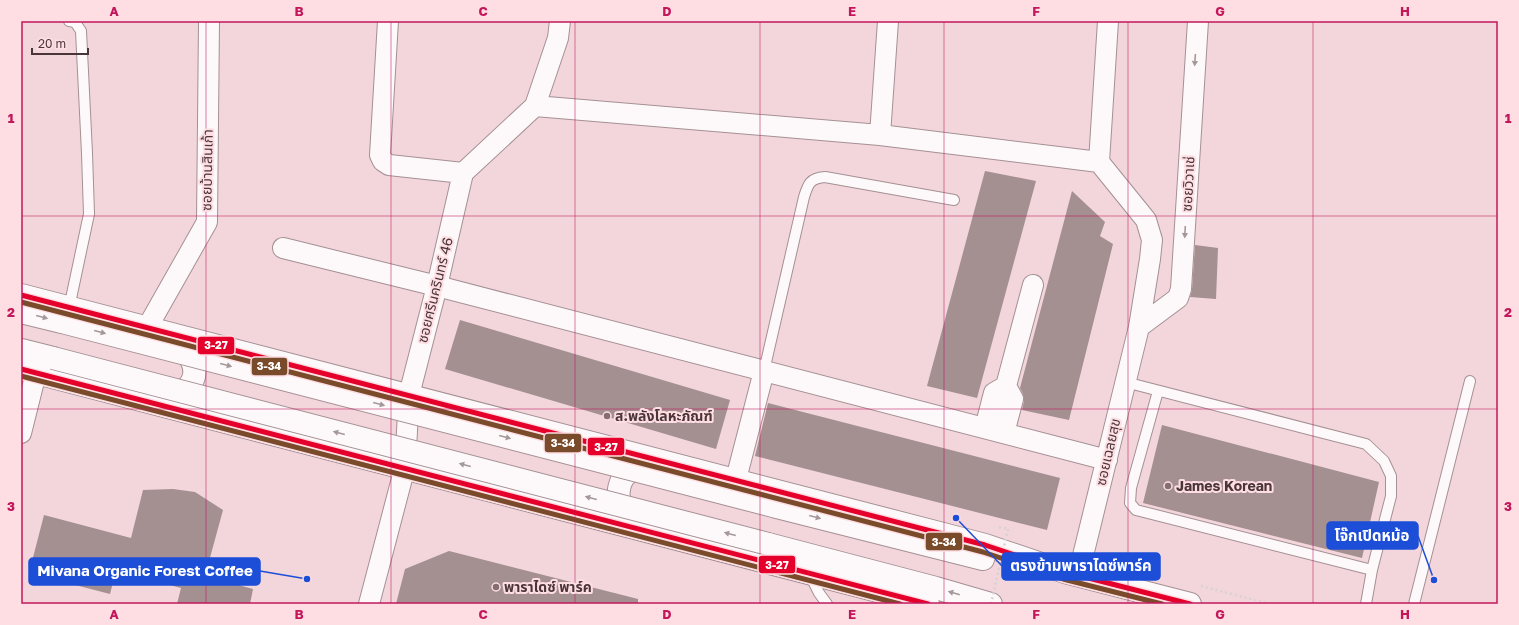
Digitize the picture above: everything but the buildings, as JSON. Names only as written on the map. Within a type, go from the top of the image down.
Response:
[{"type":"main road","points":[[21,295],[65,315],[777,507],[945,551],[1071,574],[1190,604]]},
{"type":"main road","points":[[21,312],[65,315],[157,331],[410,395],[986,545],[1071,574]]},
{"type":"main road","points":[[148,401],[183,391],[192,381],[194,371],[192,359],[185,350],[157,331]]},
{"type":"main road","points":[[21,350],[768,544],[991,604]]},
{"type":"main road","points":[[29,371],[928,604]]},
{"type":"main road","points":[[649,531],[624,509],[619,498],[620,487],[623,478],[630,472],[669,462]]},
{"type":"street","name":"ซอยบ้านสินเก้า","points":[[157,331],[207,222],[209,21]]},
{"type":"street","points":[[388,21],[380,155],[383,161],[388,164],[462,179],[535,106],[558,38],[560,21]]},
{"type":"street","points":[[880,135],[888,21]]},
{"type":"street","points":[[535,106],[880,135],[1099,162],[1108,21]]},
{"type":"street","name":"ซอยวิวาเช่","points":[[1139,327],[1178,298],[1181,289],[1198,21]]},
{"type":"street","name":"ซอยเฉลยสุข","points":[[1071,574],[1107,460],[1139,327],[1152,240],[1146,220],[1099,162]]},
{"type":"street","name":"ซอยศรีนครินทร์ 46","points":[[369,604],[405,468],[410,395],[462,179]]},
{"type":"street","points":[[283,248],[437,286],[1107,460]]},
{"type":"street","points":[[1004,433],[1013,399],[1006,386],[1032,285]]},
{"type":"street","points":[[21,433],[29,371]]},
{"type":"street","points":[[736,480],[764,371]]},
{"type":"street","points":[[985,428],[994,393],[1006,386]]},
{"type":"lane","points":[[65,315],[89,214],[88,152],[81,31],[75,22],[69,21]]},
{"type":"lane","points":[[764,371],[804,197],[807,186],[812,180],[825,177],[954,200]]},
{"type":"lane","points":[[1414,604],[1470,381]]},
{"type":"lane","points":[[1125,382],[1366,444],[1384,461],[1391,476],[1391,496],[1372,570],[1366,604]]},
{"type":"lane","points":[[1158,391],[1131,488],[1130,503],[1136,510],[1372,570]]},
{"type":"lane","points":[[809,573],[826,604]]},
{"type":"path","points":[[991,604],[1008,529]]},
{"type":"transit line","name":"3-27","points":[[21,295],[985,545],[1065,572],[1190,604]]},
{"type":"transit line","name":"3-34","points":[[21,302],[983,552],[1063,579],[1162,604]]},
{"type":"transit line","name":"3-27","points":[[21,369],[928,604]]},
{"type":"transit line","name":"3-34","points":[[21,376],[900,604]]},
{"type":"place","name":"ส.พลังโลหะภัณฑ์","points":[[607,416]]},
{"type":"place","name":"James Korean","points":[[1168,486]]},
{"type":"place","name":"ตรงข้ามพาราไดซ์พาร์ค","points":[[956,518]]},
{"type":"place","name":"Mivana Organic Forest Coffee","points":[[307,579]]},
{"type":"place","name":"โจ๊กเปิดหม้อ","points":[[1434,580]]},
{"type":"place","name":"พาราไดซ์ พาร์ค","points":[[496,587]]}]
